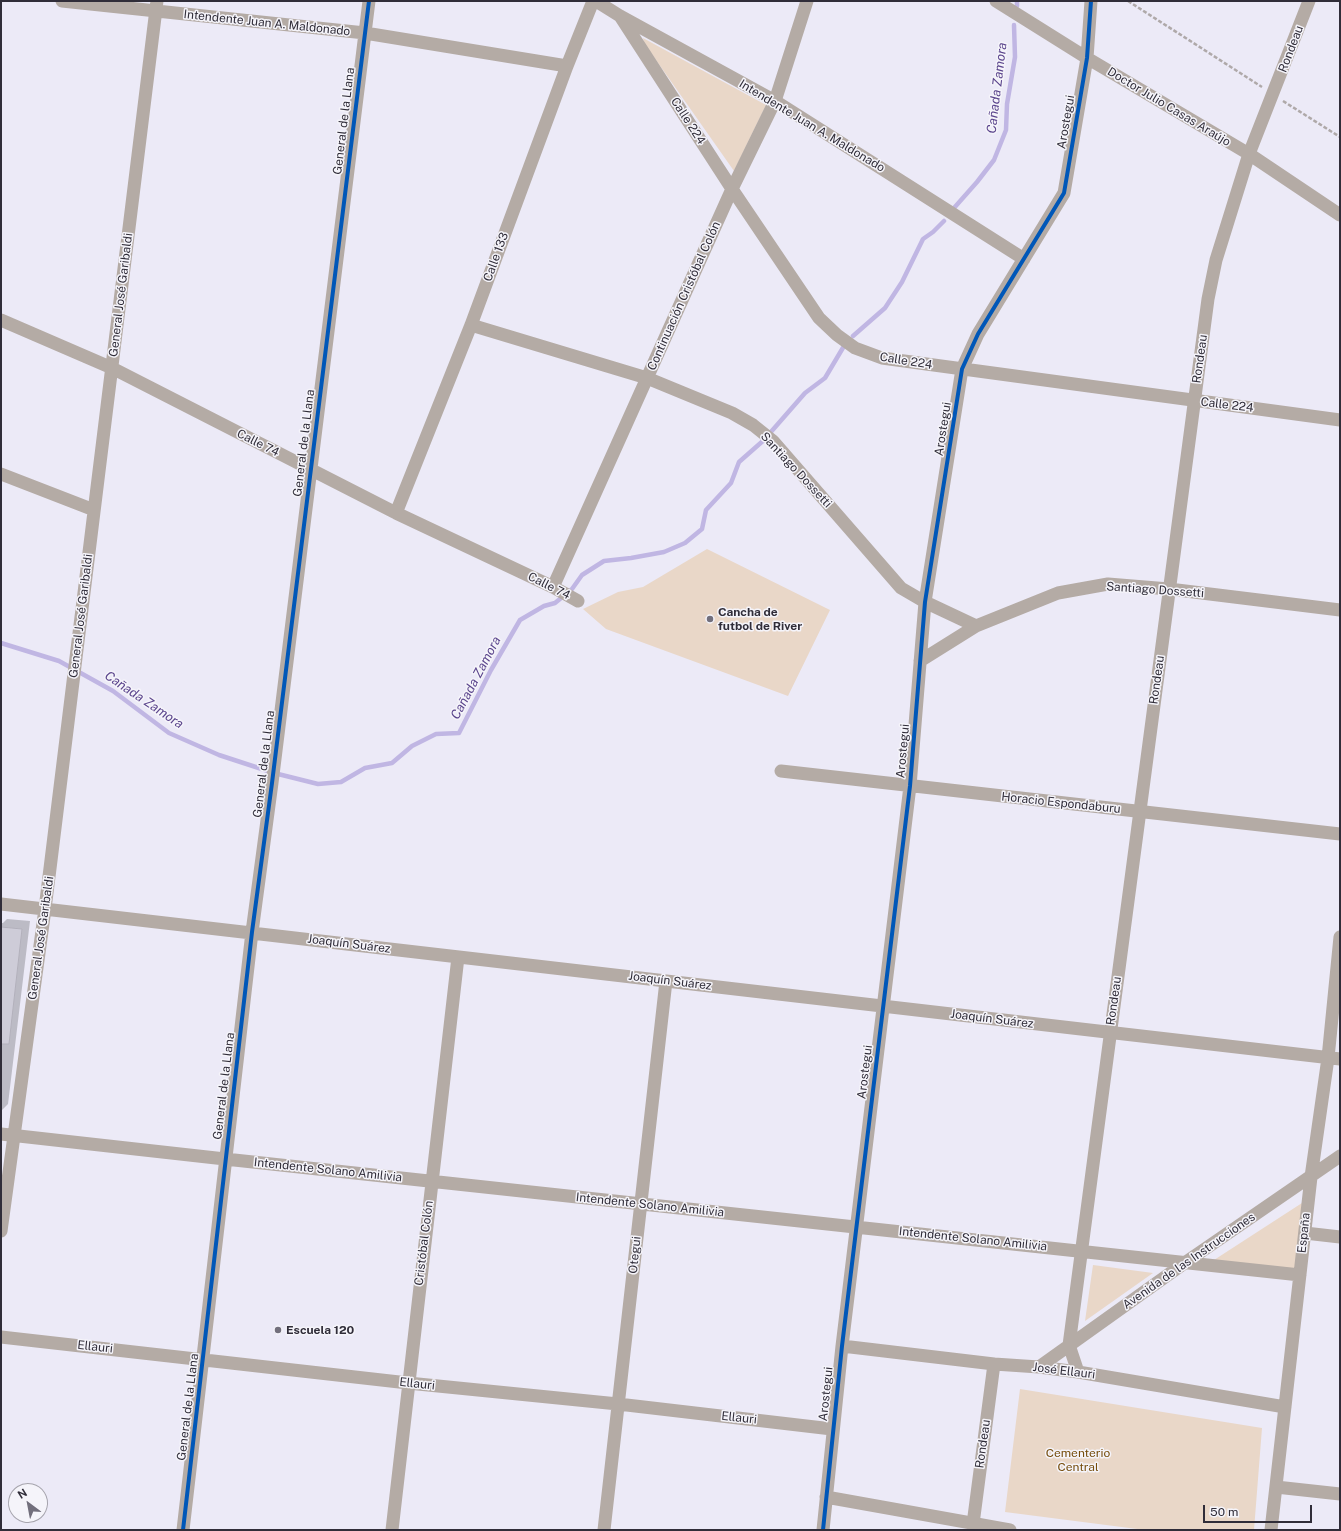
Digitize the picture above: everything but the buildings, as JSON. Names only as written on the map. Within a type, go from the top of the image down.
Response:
[{"type":"street","name":"Intendente Juan A. Maldonado","points":[[62,1],[156,6],[365,33],[567,66]]},
{"type":"street","name":"General de la Llana","points":[[183,1530],[204,1359],[225,1160],[252,932],[272,783],[369,1]]},
{"type":"street","name":"Calle 133","points":[[396,513],[471,325],[567,66],[593,1]]},
{"type":"street","name":"Intendente Juan A. Maldonado","points":[[596,1],[620,16],[774,101],[1024,259]]},
{"type":"street","name":"Continuación Cristóbal Colón","points":[[565,594],[647,378],[732,189],[774,101],[807,1]]},
{"type":"street","name":"Doctor Julio Casas Araújo","points":[[996,1],[1087,58],[1249,154],[1340,215]]},
{"type":"street","name":"Arostegui","points":[[823,1530],[832,1429],[910,786],[925,602],[962,369],[978,334],[1064,193],[1087,58],[1091,1]]},
{"type":"street","name":"Rondeau","points":[[1078,1372],[1069,1345],[1208,299],[1216,260],[1249,154],[1309,1]]},
{"type":"street","name":"General José Garibaldi","points":[[1,1231],[7,1134],[45,909],[156,6]]},
{"type":"street","name":"Calle 224","points":[[620,16],[732,189],[820,318],[837,335],[855,348],[882,358],[1340,420]]},
{"type":"street","name":"Calle 74","points":[[1,320],[112,368],[396,513],[565,594]]},
{"type":"street","name":"Santiago Dossetti","points":[[471,325],[647,378],[732,413],[758,429],[773,441],[901,588],[925,602],[976,626]]},
{"type":"street","points":[[1,474],[94,510]]},
{"type":"street","name":"Santiago Dossetti","points":[[920,661],[976,626],[1058,593],[1108,584],[1169,589],[1340,610]]},
{"type":"street","name":"Horacio Espondaburu","points":[[781,771],[1340,834]]},
{"type":"street","name":"Joaquín Suárez","points":[[1,904],[1334,1058]]},
{"type":"street","name":"España","points":[[1271,1530],[1311,1177],[1334,1058],[1340,937]]},
{"type":"street","name":"Cristóbal Colón","points":[[392,1530],[458,957]]},
{"type":"street","name":"Otegui","points":[[604,1530],[666,981]]},
{"type":"street","name":"Intendente Solano Amilivia","points":[[7,1134],[225,1160],[856,1226],[1300,1275]]},
{"type":"street","name":"Avenida de las Instrucciones","points":[[1039,1367],[1186,1262],[1340,1156]]},
{"type":"street","points":[[1305,1233],[1340,1237]]},
{"type":"street","name":"Ellauri","points":[[1,1337],[408,1383],[618,1404],[832,1429]]},
{"type":"street","name":"José Ellauri","points":[[842,1346],[994,1364],[1039,1367],[1078,1372],[1285,1407]]},
{"type":"street","name":"Rondeau","points":[[973,1524],[994,1364]]},
{"type":"street","points":[[1276,1487],[1340,1494]]},
{"type":"street","points":[[826,1498],[1010,1530]]},
{"type":"path","points":[[1128,1],[1340,137]]},
{"type":"green space","points":[[643,38],[766,105],[734,171],[644,43]]},
{"type":"green space","name":"Cancha de futbol de River","points":[[707,549],[830,610],[788,696],[606,629],[583,609],[618,592],[643,587]]},
{"type":"green space","points":[[1302,1203],[1296,1270],[1214,1260]]},
{"type":"green space","points":[[1093,1265],[1153,1273],[1085,1321]]},
{"type":"green space","name":"Cementerio Central","points":[[1020,1389],[1262,1428],[1254,1530],[1145,1530],[1005,1512]]},
{"type":"waterway","name":"Cañada Zamora","points":[[1017,1],[1017,6]]},
{"type":"waterway","name":"Cañada Zamora","points":[[954,208],[994,160],[1006,130],[1007,104],[1015,57],[1014,25]]},
{"type":"waterway","name":"Cañada Zamora","points":[[853,336],[885,308],[902,282],[923,239],[944,221]]},
{"type":"waterway","name":"Cañada Zamora","points":[[770,433],[805,393],[825,378],[844,346]]},
{"type":"waterway","name":"Cañada Zamora","points":[[1,643],[59,661],[113,691],[169,733],[219,755],[274,773],[318,784],[341,782],[365,768],[392,763],[412,746],[436,734],[459,733],[491,670],[520,620],[544,606],[555,603],[572,589],[582,575],[604,561],[664,552],[685,543],[702,529],[706,510],[731,483],[739,462],[764,440]]},
{"type":"cycle path","points":[[183,1530],[252,932],[272,783],[369,1]]},
{"type":"cycle path","points":[[823,1530],[842,1346],[910,786],[925,602],[962,369],[978,334],[1064,193],[1087,58],[1091,1]]},
{"type":"place","name":"Cancha de futbol de River","points":[[710,619]]},
{"type":"place","name":"Escuela 120","points":[[278,1330]]}]
